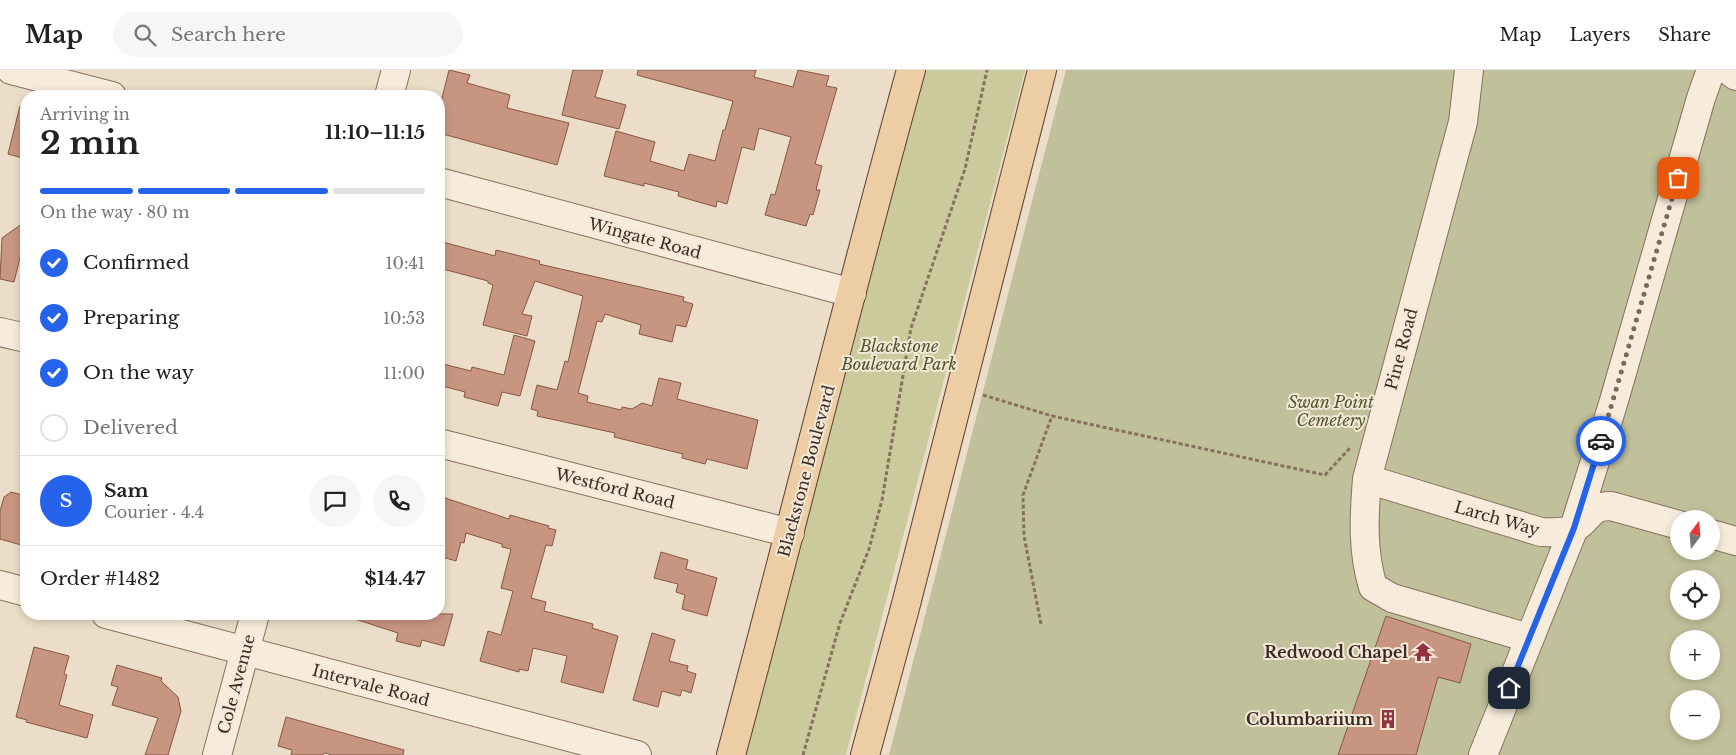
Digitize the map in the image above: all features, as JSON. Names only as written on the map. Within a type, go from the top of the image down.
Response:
[{"type":"main road","name":"Blackstone Boulevard","points":[[731,755],[852,293],[870,216],[911,70]]},
{"type":"main road","points":[[865,755],[905,608],[1042,70]]},
{"type":"street","points":[[11,70],[89,90]]},
{"type":"street","points":[[391,90],[396,70]]},
{"type":"street","name":"Pine Road","points":[[1469,70],[1462,122],[1367,479],[1363,526],[1367,568],[1373,587],[1392,598],[1528,638]]},
{"type":"street","points":[[1483,755],[1528,638],[1574,528],[1613,404],[1701,98],[1711,70]]},
{"type":"street","points":[[1728,70],[1736,76]]},
{"type":"street","name":"Wingate Road","points":[[445,184],[852,293]]},
{"type":"street","points":[[0,332],[20,337]]},
{"type":"street","name":"Westford Road","points":[[445,445],[790,533]]},
{"type":"street","name":"Larch Way","points":[[1367,479],[1541,532],[1557,532],[1574,528]]},
{"type":"street","points":[[1574,528],[1600,506],[1611,506],[1670,522]]},
{"type":"street","points":[[1720,537],[1736,541]]},
{"type":"street","name":"Intervale Road","points":[[128,620],[637,755]]},
{"type":"street","name":"Cole Avenue","points":[[217,755],[253,620]]},
{"type":"path","points":[[803,755],[840,623],[869,549],[890,456],[911,328],[965,168],[987,70]]},
{"type":"path","points":[[961,388],[1052,416],[1325,475],[1352,445]]},
{"type":"path","points":[[1041,624],[1024,536],[1023,495],[1052,416]]},
{"type":"green space","name":"Blackstone Boulevard Park","points":[[923,70],[1025,70],[846,755],[743,755]]},
{"type":"green space","name":"Swan Point Cemetery","points":[[1066,70],[1736,70],[1736,755],[889,755]]},
{"type":"building","points":[[449,70],[470,75],[467,83],[510,95],[507,108],[569,123],[557,165],[445,135],[444,90]]},
{"type":"building","points":[[573,70],[603,70],[595,97],[626,105],[619,129],[562,115]]},
{"type":"building","points":[[638,70],[756,70],[754,77],[793,87],[798,70],[829,76],[826,86],[837,88],[815,164],[822,166],[816,190],[820,190],[813,215],[810,214],[806,226],[765,215],[771,194],[775,195],[791,137],[759,128],[754,150],[742,147],[727,204],[717,201],[716,207],[678,196],[679,192],[604,176],[616,131],[655,142],[650,161],[684,171],[689,154],[715,161],[723,130],[725,130],[733,101],[637,75]]},
{"type":"building","points":[[20,106],[20,157],[8,154]]},
{"type":"building","points":[[20,225],[20,258],[14,282],[0,279],[2,238]]},
{"type":"building","points":[[445,243],[495,256],[496,250],[540,261],[539,264],[684,297],[683,301],[693,304],[686,327],[676,325],[672,342],[639,334],[641,325],[605,314],[602,322],[597,321],[578,393],[588,396],[587,402],[621,410],[622,407],[632,409],[642,403],[652,406],[659,378],[681,383],[677,399],[758,420],[747,469],[707,459],[705,464],[682,458],[683,454],[614,437],[615,433],[537,416],[538,411],[531,409],[537,385],[557,390],[565,361],[568,362],[583,296],[535,281],[522,314],[532,316],[527,336],[483,325],[493,285],[488,283],[488,281],[445,270]]},
{"type":"building","points":[[514,335],[535,341],[520,396],[502,392],[498,406],[464,397],[465,392],[445,387],[445,364],[471,371],[472,367],[504,375]]},
{"type":"building","points":[[11,492],[20,494],[20,545],[0,539],[0,511],[4,497]]},
{"type":"building","points":[[445,498],[509,519],[510,515],[549,526],[548,528],[556,530],[552,546],[546,545],[531,598],[546,602],[544,611],[593,624],[592,628],[618,636],[603,693],[561,682],[567,656],[533,648],[528,671],[519,669],[519,672],[480,661],[488,631],[501,635],[513,591],[501,588],[511,549],[502,547],[502,544],[466,533],[464,543],[461,542],[456,561],[445,558]]},
{"type":"building","points":[[661,552],[688,560],[686,569],[717,578],[707,616],[682,609],[685,595],[676,592],[678,584],[654,578]]},
{"type":"building","points":[[445,614],[453,614],[444,646],[422,640],[420,647],[396,641],[398,633],[358,620],[445,620]]},
{"type":"building","name":"Columbariium","points":[[1386,616],[1471,644],[1460,683],[1438,677],[1416,755],[1338,755]]},
{"type":"building","points":[[652,633],[675,640],[669,661],[688,666],[687,671],[696,674],[691,693],[682,690],[680,696],[662,691],[658,707],[633,700]]},
{"type":"building","points":[[34,647],[69,656],[64,674],[67,675],[59,705],[93,715],[87,738],[26,722],[27,720],[16,717]]},
{"type":"building","points":[[117,665],[162,678],[161,681],[178,697],[181,711],[168,755],[145,755],[158,718],[112,705],[118,687],[111,685]]},
{"type":"building","points":[[286,717],[404,750],[403,755],[332,755],[325,753],[322,755],[291,755],[292,750],[278,746]]},
{"type":"way so far","points":[[1601,441],[1678,178]]},
{"type":"place","name":"Redwood Chapel","points":[[1423,652]]},
{"type":"place","name":"Columbariium","points":[[1388,719]]},
{"type":"route","points":[[1509,688],[1574,528],[1601,441]]}]
